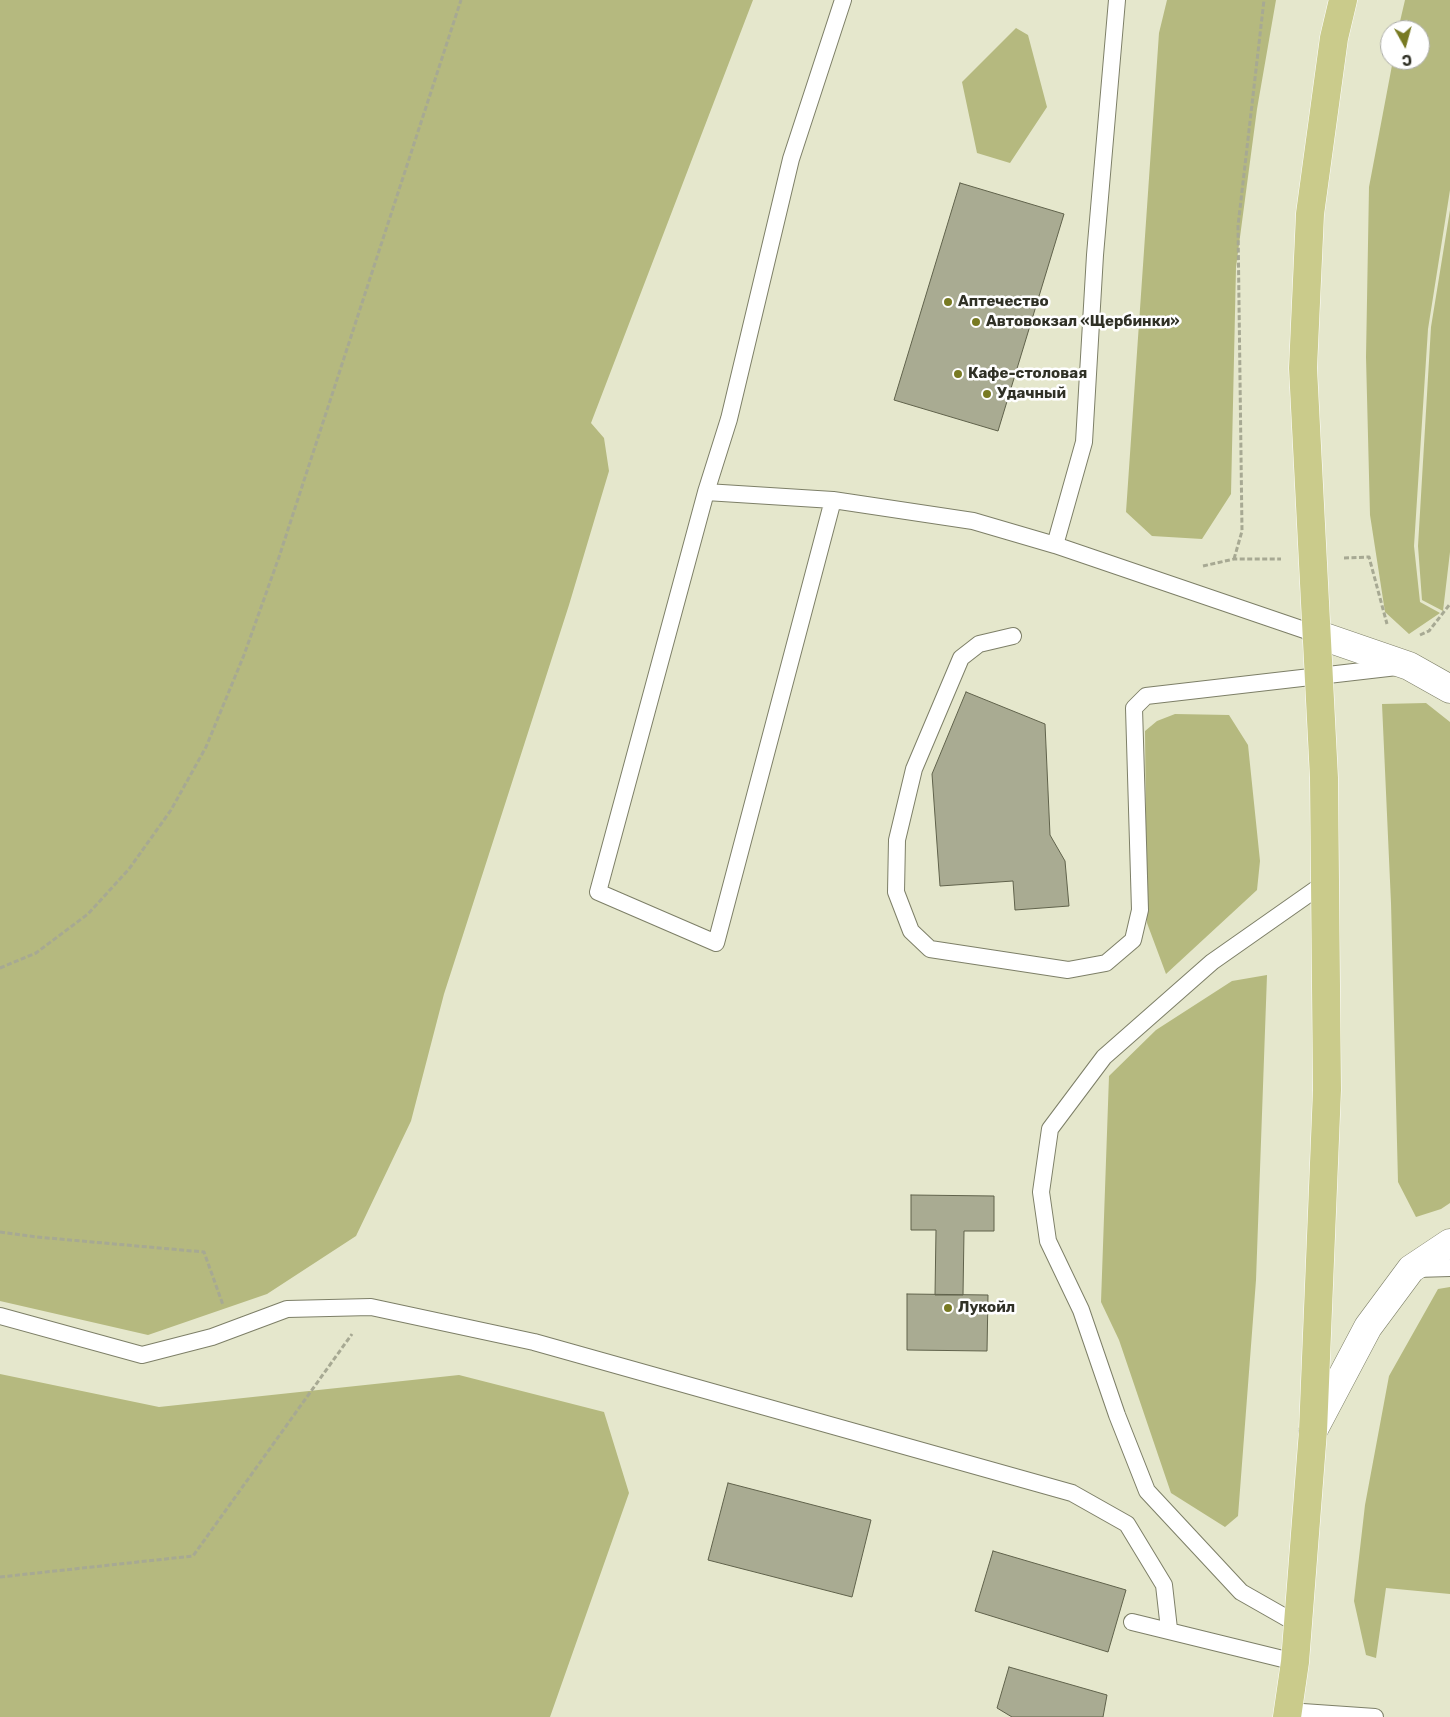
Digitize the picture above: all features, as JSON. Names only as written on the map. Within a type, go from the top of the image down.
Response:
[{"type":"main road","points":[[1288,1714],[1299,1625],[1313,1430],[1327,1090],[1324,778],[1304,359],[1310,214],[1334,38],[1344,0]]},
{"type":"street","points":[[1316,634],[1409,666],[1450,689]]},
{"type":"street","points":[[1313,1430],[1368,1327],[1411,1269],[1450,1244]]},
{"type":"lane","points":[[833,500],[716,943],[598,892],[706,492],[729,419],[791,159],[844,0]]},
{"type":"lane","points":[[1054,545],[1084,442],[1095,255],[1118,0]]},
{"type":"lane","points":[[706,492],[833,500],[973,521],[1054,545],[1316,634]]},
{"type":"lane","points":[[1013,636],[979,644],[960,658],[914,769],[897,840],[896,892],[910,930],[930,949],[1068,970],[1106,963],[1133,940],[1140,910],[1134,708],[1146,696],[1409,666]]},
{"type":"lane","points":[[1299,1625],[1241,1592],[1147,1490],[1117,1415],[1081,1310],[1048,1241],[1041,1192],[1050,1129],[1104,1057],[1212,962],[1326,882]]},
{"type":"lane","points":[[1411,1269],[1450,1268]]},
{"type":"lane","points":[[0,1316],[142,1355],[231,1330],[287,1309],[371,1307],[534,1342],[1072,1493],[1127,1524],[1164,1584],[1169,1630]]},
{"type":"lane","points":[[1132,1622],[1295,1662]]},
{"type":"lane","points":[[1288,1714],[1375,1717]]},
{"type":"path","points":[[0,968],[36,953],[88,914],[129,869],[166,818],[206,747],[244,655],[280,557],[461,0]]},
{"type":"path","points":[[1234,559],[1242,531],[1238,226],[1264,0]]},
{"type":"path","points":[[0,1232],[204,1252],[231,1330]]},
{"type":"path","points":[[0,1577],[193,1556],[371,1307]]},
{"type":"green space","points":[[0,0],[753,0],[591,423],[604,438],[609,471],[569,605],[444,994],[411,1121],[356,1236],[267,1294],[148,1335],[0,1301]]},
{"type":"green space","points":[[1167,0],[1276,0],[1257,109],[1236,267],[1231,494],[1202,539],[1152,536],[1126,512],[1159,33]]},
{"type":"green space","points":[[1405,0],[1450,0],[1450,190],[1428,329],[1414,546],[1420,602],[1440,613],[1409,634],[1385,612],[1370,515],[1366,357],[1369,187],[1391,70],[1430,70],[1430,20],[1400,20]]},
{"type":"green space","points":[[1016,28],[1028,35],[1047,107],[1010,163],[977,153],[962,82]]},
{"type":"green space","points":[[1450,210],[1450,552],[1443,611],[1422,600],[1418,546],[1431,327]]},
{"type":"green space","points":[[1426,703],[1450,722],[1450,1203],[1441,1209],[1416,1217],[1398,1182],[1391,903],[1382,704]]},
{"type":"green space","points":[[1175,714],[1229,715],[1248,745],[1260,861],[1257,890],[1166,974],[1147,923],[1145,731],[1157,721]]},
{"type":"green space","points":[[1267,975],[1256,1280],[1238,1516],[1225,1527],[1171,1493],[1119,1340],[1101,1302],[1109,1076],[1156,1030],[1232,981]]},
{"type":"green space","points":[[1450,1287],[1450,1594],[1386,1588],[1376,1658],[1366,1655],[1354,1601],[1365,1505],[1389,1376],[1438,1289]]},
{"type":"green space","points":[[0,1374],[159,1407],[459,1375],[604,1412],[629,1493],[550,1717],[0,1717]]},
{"type":"building","points":[[960,183],[1064,214],[998,431],[894,400]]},
{"type":"building","points":[[966,692],[1045,724],[1050,835],[1065,861],[1069,906],[1015,910],[1013,881],[940,886],[932,774]]},
{"type":"building","points":[[911,1195],[994,1196],[994,1231],[964,1231],[963,1295],[935,1295],[936,1230],[911,1230]]},
{"type":"building","points":[[907,1294],[988,1295],[987,1351],[907,1350]]},
{"type":"building","points":[[728,1483],[871,1520],[852,1597],[708,1560]]},
{"type":"building","points":[[993,1551],[1126,1590],[1108,1652],[975,1611]]},
{"type":"building","points":[[1009,1667],[1107,1695],[1103,1717],[1012,1717],[997,1708]]},
{"type":"place","name":"Аптечество","points":[[948,302]]},
{"type":"place","name":"Автовокзал «Щербинки»","points":[[976,322]]},
{"type":"place","name":"Кафе-столовая","points":[[958,374]]},
{"type":"place","name":"Удачный","points":[[987,394]]},
{"type":"place","name":"Лукойл","points":[[948,1308]]}]
